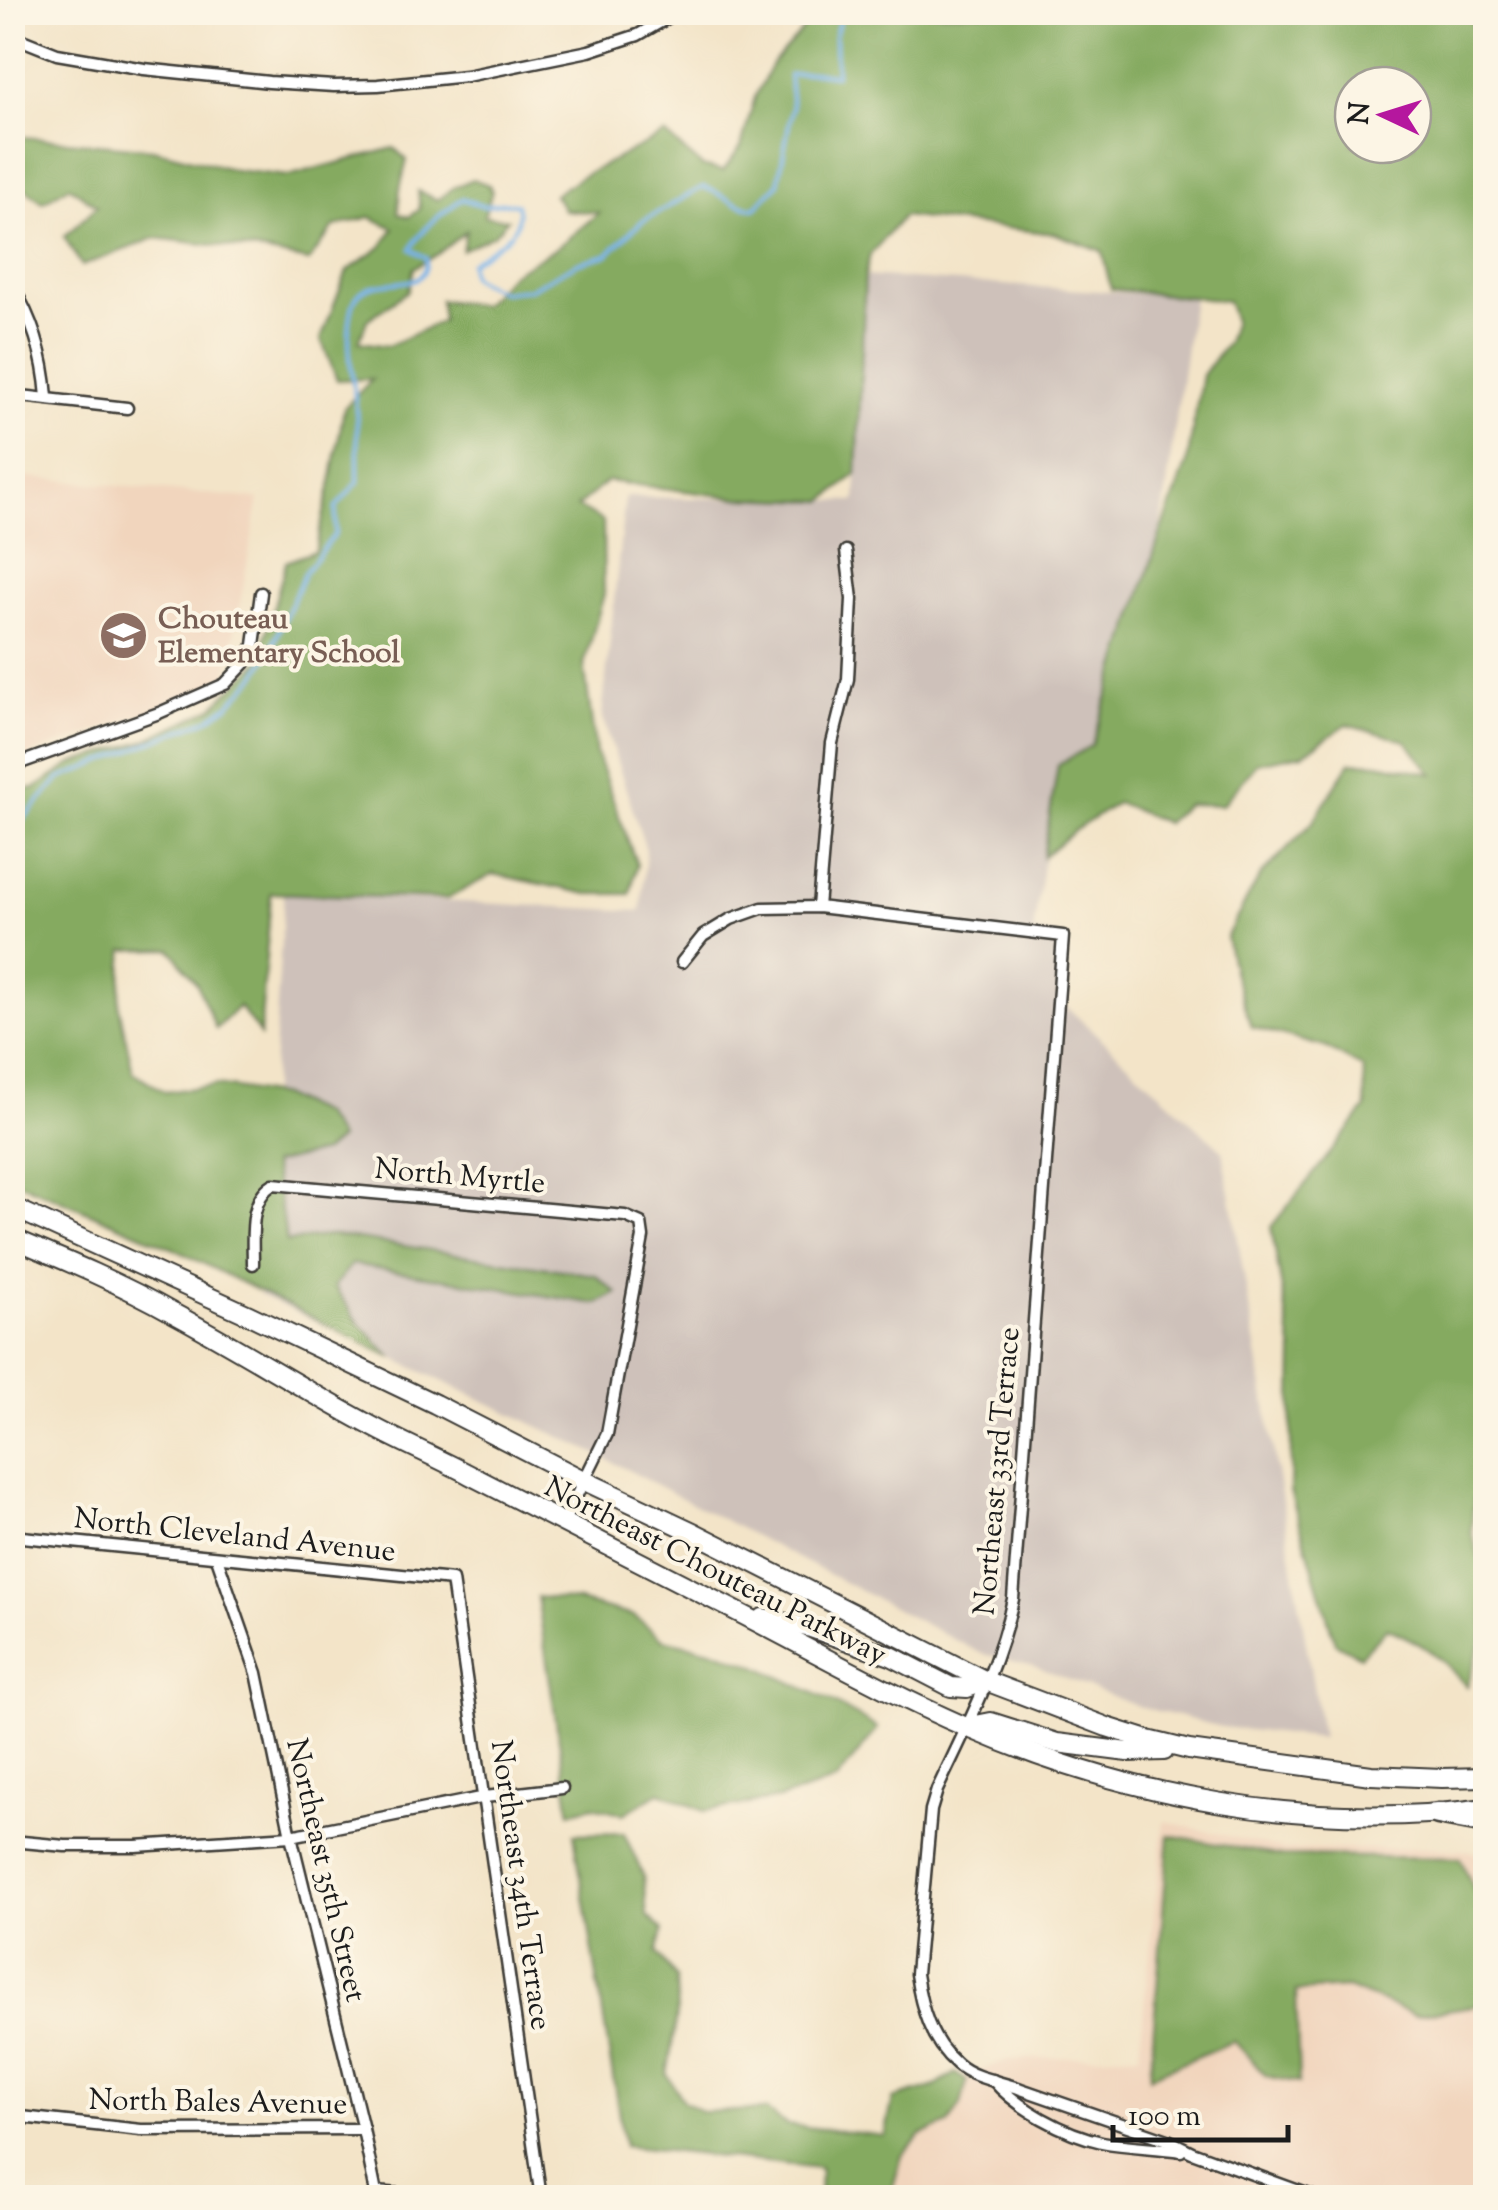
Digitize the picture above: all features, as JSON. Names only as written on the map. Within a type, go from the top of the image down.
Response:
[{"type":"highway","points":[[1438,1814],[1486,1824]]},
{"type":"main road","name":"Northeast Chouteau Parkway","points":[[12,1207],[367,1371],[986,1681],[1107,1727],[1190,1750],[1334,1771],[1432,1778],[1486,1777]]},
{"type":"main road","name":"Northeast Chouteau Parkway","points":[[12,1238],[170,1311],[383,1432],[966,1727],[1083,1771],[1164,1793],[1282,1810],[1358,1814],[1438,1814],[1486,1808]]},
{"type":"main road","points":[[738,1612],[811,1628],[891,1656],[952,1686],[967,1688],[986,1681]]},
{"type":"main road","points":[[966,1727],[991,1722],[1057,1743],[1128,1752],[1190,1750]]},
{"type":"street","points":[[12,36],[57,54],[144,69],[334,86],[466,76],[589,51],[638,35],[678,12]]},
{"type":"street","points":[[12,286],[41,353],[46,397]]},
{"type":"street","points":[[12,395],[127,408]]},
{"type":"street","points":[[682,962],[703,936],[730,920],[762,908],[818,907],[832,743],[848,679],[852,599],[846,551]]},
{"type":"street","points":[[12,766],[159,713],[226,684],[245,663],[254,645],[262,593]]},
{"type":"street","name":"Northeast 33rd Terrace","points":[[818,907],[1063,936],[1013,1600],[998,1658],[931,1810],[916,1974],[929,2028],[942,2050],[959,2067],[977,2076],[1168,2140],[1318,2198]]},
{"type":"street","name":"North Myrtle","points":[[253,1264],[257,1201],[262,1191],[273,1184],[624,1216],[641,1223],[644,1237],[607,1434],[585,1481]]},
{"type":"street","points":[[563,1523],[585,1481]]},
{"type":"street","name":"North Cleveland Avenue","points":[[12,1536],[452,1580]]},
{"type":"street","name":"Northeast 35th Street","points":[[217,1558],[257,1673],[291,1836],[376,2195]]},
{"type":"street","name":"Northeast 34th Terrace","points":[[452,1580],[541,2198]]},
{"type":"street","points":[[12,1840],[65,1846],[136,1846],[291,1836],[485,1798],[562,1788]]},
{"type":"street","name":"Northeast 33rd Terrace","points":[[992,2080],[1004,2093],[1048,2122],[1093,2139],[1192,2152]]},
{"type":"street","name":"North Bales Avenue","points":[[12,2116],[141,2130],[363,2129]]},
{"type":"street","points":[[376,2195],[454,2198]]},
{"type":"shaded area","points":[[865,276],[1193,297],[1160,535],[1092,745],[1058,765],[1033,932],[1063,936],[1058,999],[1223,1151],[1322,1738],[1221,1727],[1141,1707],[1031,1665],[982,1654],[597,1454],[259,1295],[284,893],[641,911],[646,850],[602,716],[625,497],[856,501]]},
{"type":"shaded area","name":"Chouteau Elementary School","points":[[13,476],[259,499],[225,684],[13,761]]},
{"type":"shaded area","points":[[1164,1821],[1285,1850],[1422,1848],[1470,1851],[1485,1857],[1485,2197],[888,2198],[893,2135],[957,2080],[1007,2060],[1139,2054]]},
{"type":"green space","points":[[813,13],[1466,13],[1486,49],[1486,1482],[1474,1498],[1471,1532],[1484,1571],[1484,1632],[1467,1687],[1431,1652],[1387,1628],[1360,1656],[1335,1643],[1290,1491],[1293,1352],[1271,1227],[1366,1108],[1363,1068],[1325,1047],[1251,1027],[1226,937],[1260,876],[1313,822],[1350,762],[1378,763],[1433,774],[1406,741],[1347,724],[1303,754],[1257,763],[1222,805],[1187,804],[1166,823],[1117,803],[1043,857],[1058,765],[1092,745],[1187,463],[1202,375],[1227,343],[1234,321],[1227,301],[1111,289],[1102,251],[1056,234],[903,216],[870,255],[865,276],[857,474],[824,501],[739,498],[607,481],[577,507],[603,521],[604,594],[584,665],[596,753],[637,865],[630,894],[588,894],[493,874],[447,899],[271,893],[260,1035],[239,1006],[216,1029],[197,984],[171,949],[124,950],[119,1006],[133,1072],[165,1092],[217,1085],[283,1096],[322,1114],[339,1139],[324,1152],[272,1164],[287,1242],[332,1235],[595,1275],[617,1293],[596,1304],[352,1264],[334,1286],[358,1322],[393,1358],[172,1248],[13,1180],[12,791],[35,788],[74,763],[144,741],[212,708],[258,663],[286,562],[315,551],[344,408],[372,379],[337,380],[321,339],[347,271],[381,247],[394,228],[370,217],[334,227],[309,261],[155,238],[82,266],[64,237],[97,206],[69,186],[43,202],[13,180],[13,136],[153,149],[235,170],[288,176],[394,148],[407,160],[398,213],[409,217],[420,209],[418,191],[438,200],[473,179],[489,185],[492,191],[484,216],[508,219],[495,234],[462,250],[466,231],[414,268],[408,291],[367,320],[359,342],[388,346],[442,321],[440,300],[482,305],[511,274],[556,248],[599,213],[564,210],[554,195],[580,177],[665,134],[702,166],[723,171],[741,147],[755,97],[772,64]]},
{"type":"green space","points":[[537,1597],[578,1601],[634,1616],[663,1639],[720,1652],[759,1667],[878,1728],[837,1780],[779,1799],[704,1811],[660,1792],[624,1814],[593,1806],[570,1812]]},
{"type":"green space","points":[[624,1833],[643,1875],[647,1916],[663,1930],[657,1953],[676,1978],[677,2015],[667,2075],[683,2101],[703,2112],[765,2110],[788,2125],[885,2136],[893,2099],[936,2086],[955,2073],[967,2081],[961,2105],[949,2124],[921,2135],[902,2156],[890,2197],[819,2197],[820,2168],[624,2146],[574,1834]]},
{"type":"green space","points":[[1169,1835],[1281,1856],[1460,1858],[1485,1914],[1485,1996],[1479,2005],[1415,2015],[1347,1988],[1296,1991],[1299,2083],[1266,2076],[1234,2041],[1150,2076]]},
{"type":"waterway","points":[[12,832],[59,779],[209,719],[230,704],[266,660],[305,572],[335,534],[336,507],[358,482],[349,339],[353,305],[359,294],[369,287],[418,278],[426,258],[411,249],[427,227],[462,199],[484,206],[517,204],[516,225],[511,233],[470,263],[471,277],[502,292],[529,289],[578,263],[607,255],[641,222],[703,187],[755,208],[778,184],[792,108],[789,75],[836,75],[835,36],[842,12]]},
{"type":"place","name":"Chouteau Elementary School","points":[[123,635]]}]
